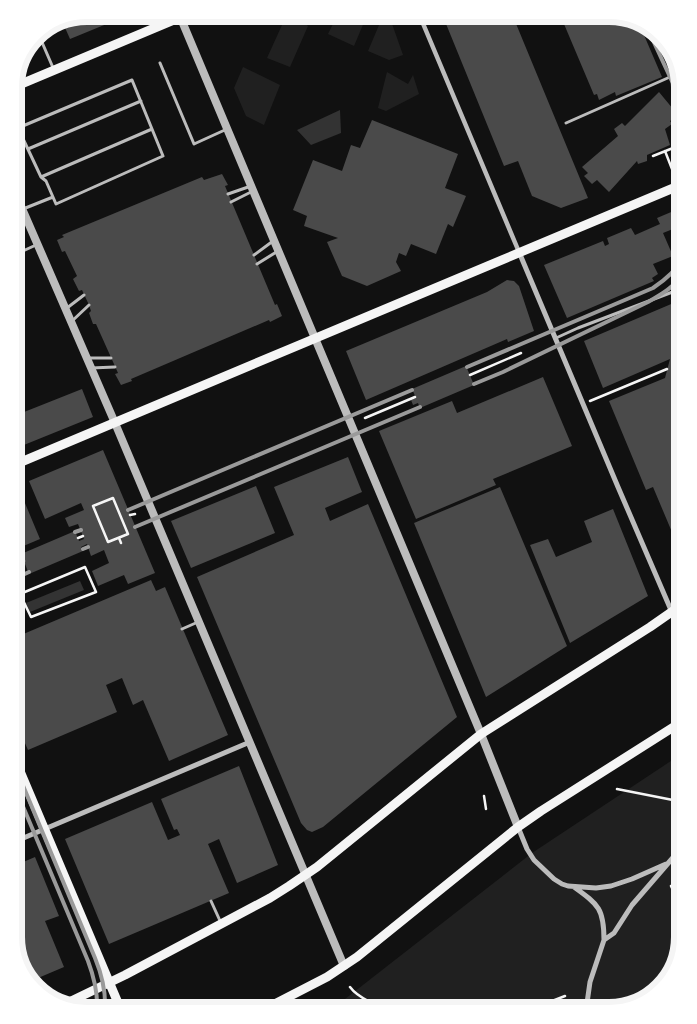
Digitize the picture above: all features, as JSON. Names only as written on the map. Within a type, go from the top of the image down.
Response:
[{"type":"main road","points":[[23,83],[166,22]]},
{"type":"main road","points":[[23,461],[674,188]]},
{"type":"main road","points":[[73,1000],[270,898],[305,876],[482,734],[672,612]]},
{"type":"main road","points":[[280,1001],[327,977],[357,957],[518,827],[674,727]]},
{"type":"main road","points":[[22,776],[117,1001]]},
{"type":"street","points":[[186,22],[274,240],[482,734],[527,849],[540,866],[554,879],[562,884],[574,887],[596,888],[623,882],[668,863]]},
{"type":"street","points":[[423,23],[674,617]]},
{"type":"street","points":[[23,211],[115,423],[344,966]]},
{"type":"street","points":[[22,838],[250,742]]},
{"type":"street","points":[[604,940],[614,933],[632,905],[674,856]]},
{"type":"street","points":[[574,887],[592,899],[600,909],[604,924],[604,940],[590,982],[587,1002]]},
{"type":"lane","points":[[42,42],[55,70]]},
{"type":"lane","points":[[160,63],[194,144],[228,128]]},
{"type":"lane","points":[[566,123],[673,76]]},
{"type":"lane","points":[[23,126],[132,80],[163,156],[56,204],[23,138]]},
{"type":"lane","points":[[28,149],[141,101]]},
{"type":"lane","points":[[41,177],[152,129]]},
{"type":"lane","points":[[228,194],[253,188]]},
{"type":"lane","points":[[231,202],[253,188]]},
{"type":"lane","points":[[23,209],[53,196]]},
{"type":"lane","points":[[254,255],[274,240]]},
{"type":"lane","points":[[23,251],[37,244]]},
{"type":"lane","points":[[257,264],[279,250]]},
{"type":"lane","points":[[556,338],[674,291]]},
{"type":"lane","points":[[66,309],[84,295]]},
{"type":"lane","points":[[71,322],[89,305]]},
{"type":"lane","points":[[86,358],[111,358]]},
{"type":"lane","points":[[91,368],[115,367]]},
{"type":"lane","points":[[182,629],[199,622]]},
{"type":"lane","points":[[211,901],[221,924]]},
{"type":"path","points":[[653,156],[674,148]]},
{"type":"path","points":[[665,151],[672,169]]},
{"type":"path","points":[[470,375],[521,353]]},
{"type":"path","points":[[583,404],[667,370]]},
{"type":"path","points":[[365,418],[415,397]]},
{"type":"path","points":[[114,498],[128,534],[119,538],[108,542],[93,506],[114,498]]},
{"type":"path","points":[[130,515],[135,514]]},
{"type":"path","points":[[78,538],[83,536]]},
{"type":"path","points":[[119,538],[120,543]]},
{"type":"path","points":[[22,593],[85,567],[96,592],[31,618],[22,599]]},
{"type":"path","points":[[617,790],[674,800]]},
{"type":"path","points":[[484,796],[486,808]]},
{"type":"path","points":[[670,886],[674,894]]},
{"type":"path","points":[[350,988],[354,993],[371,1002]]},
{"type":"path","points":[[549,1002],[565,996]]},
{"type":"shaded area","points":[[283,22],[304,22],[308,26],[290,67],[267,58]]},
{"type":"shaded area","points":[[334,22],[364,23],[354,46],[328,34]]},
{"type":"shaded area","points":[[380,23],[392,23],[403,55],[389,60],[368,51]]},
{"type":"shaded area","points":[[243,67],[280,85],[264,125],[246,116],[234,88]]},
{"type":"shaded area","points":[[387,72],[408,84],[413,75],[419,94],[386,111],[378,108]]},
{"type":"shaded area","points":[[340,110],[341,133],[311,145],[297,130]]},
{"type":"shaded area","points":[[80,581],[84,590],[30,612],[26,603]]},
{"type":"shaded area","points":[[674,759],[674,945],[666,969],[649,988],[634,997],[609,1002],[340,1001],[345,999],[532,853]]},
{"type":"building","points":[[88,22],[111,22],[70,39],[65,27],[67,26]]},
{"type":"building","points":[[446,23],[516,23],[588,198],[561,208],[532,196],[518,161],[504,166]]},
{"type":"building","points":[[614,23],[634,27],[642,31],[662,77],[616,96],[615,92],[599,100],[597,94],[594,95],[564,24]]},
{"type":"building","points":[[659,92],[674,110],[674,118],[670,121],[672,124],[665,129],[670,145],[647,155],[647,161],[638,164],[637,161],[609,192],[597,180],[592,184],[584,176],[588,173],[582,167],[618,136],[614,129],[622,123],[625,126]]},
{"type":"building","points":[[372,120],[458,154],[445,188],[466,196],[453,227],[448,224],[436,254],[411,244],[406,256],[399,253],[396,262],[401,271],[367,286],[342,276],[327,242],[338,238],[304,226],[307,216],[293,210],[313,160],[342,171],[351,145],[360,148]]},
{"type":"building","points":[[222,174],[228,185],[225,186],[275,305],[277,304],[282,316],[131,379],[132,381],[121,385],[115,374],[118,373],[96,324],[93,324],[89,313],[91,311],[89,305],[82,290],[79,291],[73,279],[77,276],[65,251],[62,252],[57,240],[64,237],[62,235],[202,177],[204,180]]},
{"type":"building","points":[[674,211],[674,229],[663,233],[673,256],[653,264],[658,274],[652,278],[654,281],[567,318],[544,265],[603,241],[605,246],[609,244],[607,238],[631,228],[635,235],[660,224],[657,218]]},
{"type":"building","points":[[507,280],[514,281],[519,286],[534,331],[508,342],[507,339],[366,400],[346,351],[487,292]]},
{"type":"building","points":[[674,303],[674,537],[653,487],[646,490],[609,401],[665,378],[670,359],[603,388],[584,341]]},
{"type":"building","points":[[466,366],[474,385],[420,408],[418,403],[413,405],[411,400],[416,398],[412,389]]},
{"type":"building","points":[[543,377],[572,446],[493,479],[496,485],[416,519],[379,431],[452,401],[457,413]]},
{"type":"building","points":[[82,389],[93,417],[23,446],[23,413]]},
{"type":"building","points":[[103,450],[155,573],[128,584],[124,575],[98,586],[92,571],[109,563],[104,550],[91,556],[87,544],[81,547],[83,551],[29,574],[22,553],[75,531],[79,541],[84,539],[78,524],[69,527],[65,518],[84,510],[81,503],[45,519],[29,481]]},
{"type":"building","points":[[348,457],[362,492],[325,508],[330,521],[368,504],[457,717],[323,827],[312,832],[307,830],[301,823],[197,577],[294,535],[274,487]]},
{"type":"building","points":[[256,486],[275,533],[191,568],[171,521]]},
{"type":"building","points":[[500,487],[567,646],[486,697],[414,523]]},
{"type":"building","points":[[23,497],[40,539],[22,546]]},
{"type":"building","points":[[613,509],[648,596],[570,643],[530,545],[548,539],[556,557],[592,542],[584,521]]},
{"type":"building","points":[[151,580],[156,591],[165,587],[228,735],[169,761],[143,700],[133,705],[122,678],[106,685],[117,712],[28,750],[22,737],[22,720],[25,719],[22,711],[22,634]]},
{"type":"building","points":[[239,766],[278,865],[237,883],[219,839],[208,844],[229,893],[109,944],[65,839],[152,802],[168,840],[180,835],[177,829],[174,830],[161,799]]},
{"type":"building","points":[[35,857],[59,916],[45,921],[64,967],[38,978],[27,961],[23,945],[22,863]]},
{"type":"railway","points":[[653,40],[674,86]]},
{"type":"railway","points":[[467,367],[653,288],[674,270]]},
{"type":"railway","points":[[474,384],[503,372],[648,302],[674,284]]},
{"type":"railway","points":[[128,510],[412,390]]},
{"type":"railway","points":[[135,527],[420,407]]},
{"type":"railway","points":[[75,532],[81,530]]},
{"type":"railway","points":[[83,549],[88,547]]},
{"type":"railway","points":[[22,575],[29,572]]},
{"type":"railway","points":[[22,784],[102,977],[105,1001]]},
{"type":"railway","points":[[22,804],[88,961],[95,985],[97,1001]]}]
